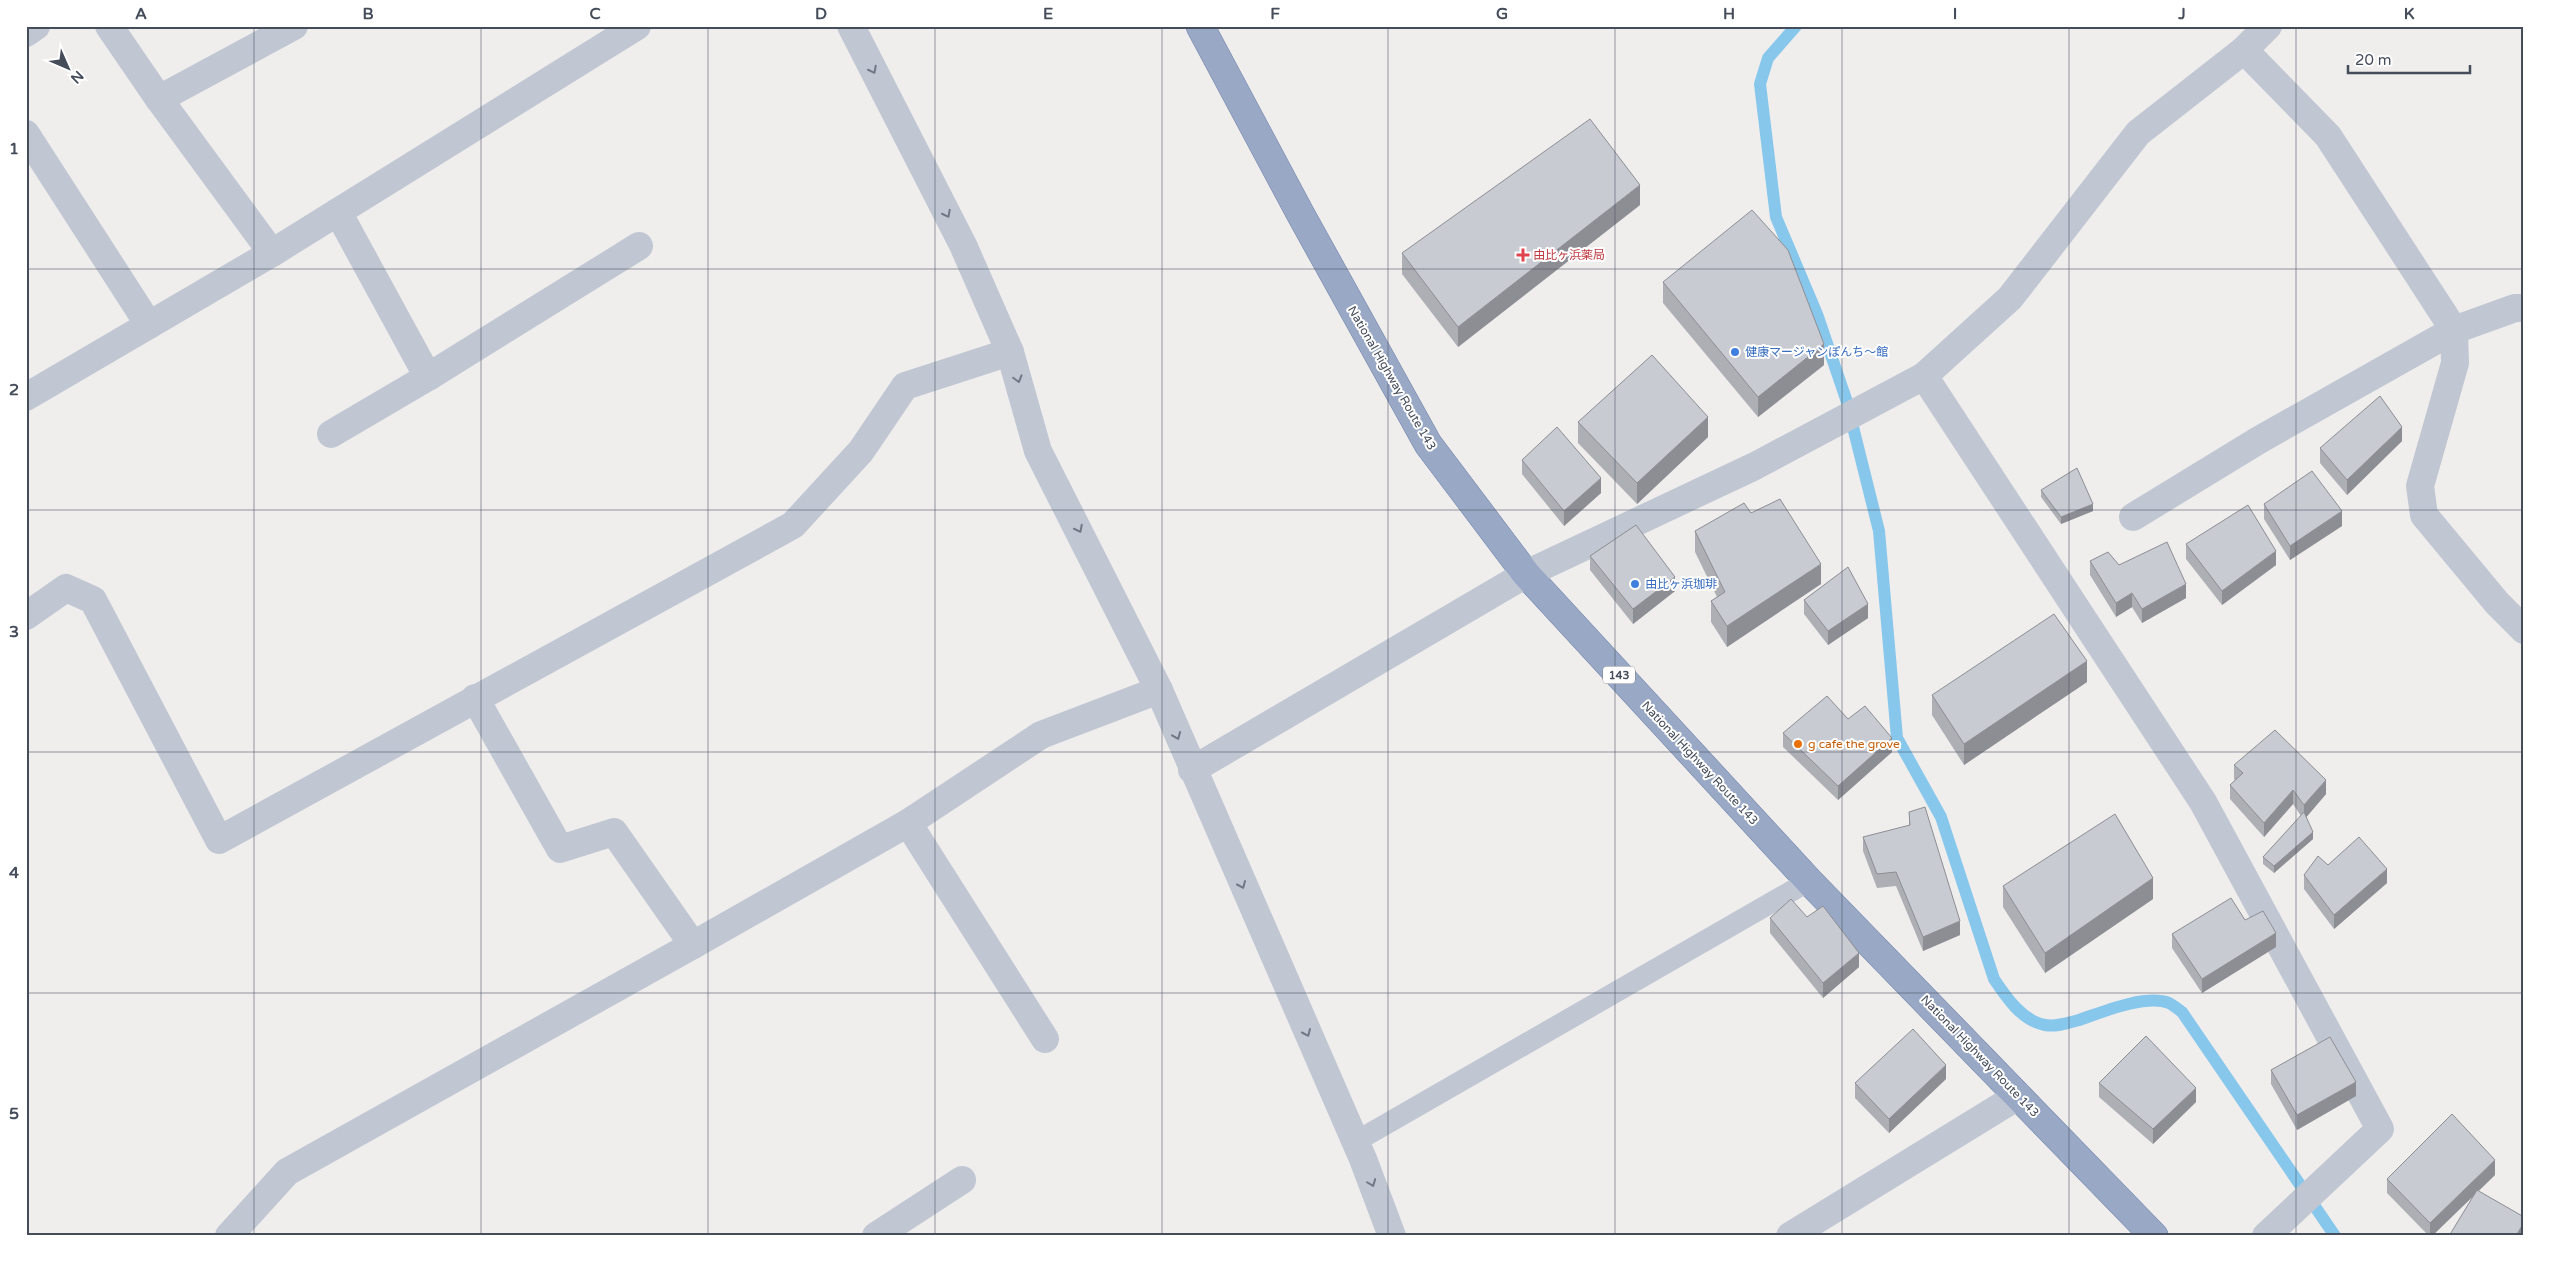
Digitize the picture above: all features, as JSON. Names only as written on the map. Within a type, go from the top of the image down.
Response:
[{"type":"highway","name":"National Highway Route 143","points":[[1200,26],[1306,224],[1428,444],[1526,574],[1809,881],[2154,1236]]},
{"type":"street","points":[[26,33],[36,26]]},
{"type":"street","points":[[109,26],[158,99],[272,253]]},
{"type":"street","points":[[158,99],[294,26]]},
{"type":"street","points":[[26,397],[272,253],[637,26]]},
{"type":"street","points":[[851,26],[963,245],[1010,352],[1038,451],[1159,690],[1192,770],[1355,1142],[1392,1236]]},
{"type":"street","points":[[1192,770],[1526,574],[1755,466],[1924,376],[2010,298],[2138,133],[2244,50],[2268,26]]},
{"type":"street","points":[[2244,50],[2328,136],[2454,330],[2455,362],[2420,486],[2424,515],[2497,603],[2524,630]]},
{"type":"street","points":[[26,134],[149,325]]},
{"type":"street","points":[[338,212],[428,377]]},
{"type":"street","points":[[331,434],[428,377],[639,246]]},
{"type":"street","points":[[2133,517],[2260,440],[2454,330],[2514,308],[2524,308]]},
{"type":"street","points":[[26,616],[66,588],[93,600],[219,840],[793,525],[861,451],[904,386],[1010,352]]},
{"type":"street","points":[[1924,376],[2204,802],[2380,1130],[2266,1236]]},
{"type":"street","points":[[229,1236],[287,1172],[908,823],[1041,735],[1159,690]]},
{"type":"street","points":[[475,698],[560,850],[614,832],[693,945]]},
{"type":"street","points":[[908,823],[1045,1039]]},
{"type":"street","points":[[1790,1236],[2018,1096]]},
{"type":"street","points":[[876,1236],[962,1180]]},
{"type":"lane","points":[[1355,1142],[1809,881]]},
{"type":"building","points":[[1590,119],[1640,185],[1458,327],[1402,253]]},
{"type":"building","points":[[1752,210],[1788,250],[1824,344],[1758,397],[1663,282]]},
{"type":"building","points":[[1652,355],[1708,417],[1637,483],[1578,422]]},
{"type":"building","points":[[2380,396],[2402,427],[2347,480],[2320,448]]},
{"type":"building","points":[[1557,427],[1601,478],[1564,511],[1522,460]]},
{"type":"building","points":[[2077,468],[2093,504],[2061,517],[2041,490]]},
{"type":"building","points":[[2312,471],[2342,511],[2290,546],[2264,504]]},
{"type":"building","points":[[1780,499],[1821,564],[1727,626],[1711,601],[1725,592],[1695,531],[1744,503],[1751,513]]},
{"type":"building","points":[[2248,505],[2276,551],[2222,591],[2186,544]]},
{"type":"building","points":[[1636,525],[1675,577],[1633,609],[1590,556]]},
{"type":"building","points":[[2167,542],[2186,584],[2142,609],[2132,593],[2116,603],[2090,561],[2108,552],[2119,565]]},
{"type":"building","points":[[1848,567],[1868,604],[1828,631],[1804,600]]},
{"type":"building","points":[[2054,614],[2087,661],[1964,744],[1932,695]]},
{"type":"building","points":[[1827,696],[1848,719],[1865,706],[1892,738],[1838,786],[1783,733]]},
{"type":"building","points":[[2275,730],[2326,780],[2304,805],[2293,790],[2264,823],[2230,785],[2243,773],[2234,765]]},
{"type":"building","points":[[1925,807],[1960,921],[1923,937],[1896,872],[1877,874],[1863,837],[1910,825],[1909,812]]},
{"type":"building","points":[[2304,812],[2313,832],[2274,866],[2263,857]]},
{"type":"building","points":[[2115,814],[2153,878],[2045,953],[2003,886]]},
{"type":"building","points":[[2359,837],[2387,869],[2334,915],[2304,875],[2318,856],[2328,865]]},
{"type":"building","points":[[2231,898],[2245,920],[2263,911],[2276,933],[2202,979],[2172,934]]},
{"type":"building","points":[[1791,899],[1807,917],[1823,906],[1859,953],[1823,983],[1770,918]]},
{"type":"building","points":[[1913,1029],[1946,1065],[1889,1119],[1855,1083]]},
{"type":"building","points":[[2146,1036],[2196,1088],[2153,1129],[2099,1083]]},
{"type":"building","points":[[2330,1037],[2356,1082],[2297,1115],[2271,1070]]},
{"type":"building","points":[[2452,1114],[2495,1160],[2430,1223],[2387,1179]]},
{"type":"building","points":[[2477,1190],[2524,1217],[2524,1222],[2516,1236],[2449,1236]]},
{"type":"waterway","points":[[1796,26],[1768,58],[1760,84],[1776,217],[1817,314],[1846,399],[1879,531],[1897,738],[1941,817],[1994,979],[2015,1007],[2029,1019],[2045,1025],[2079,1020],[2136,1002],[2159,1001],[2169,1003],[2182,1012],[2335,1236]]},
{"type":"place","name":"由比ヶ浜薬局","points":[[1523,255]]},
{"type":"place","name":"健康マージャンぽんち～館","points":[[1735,352]]},
{"type":"place","name":"由比ヶ浜珈琲","points":[[1635,584]]},
{"type":"place","name":"g cafe the grove","points":[[1798,744]]}]
